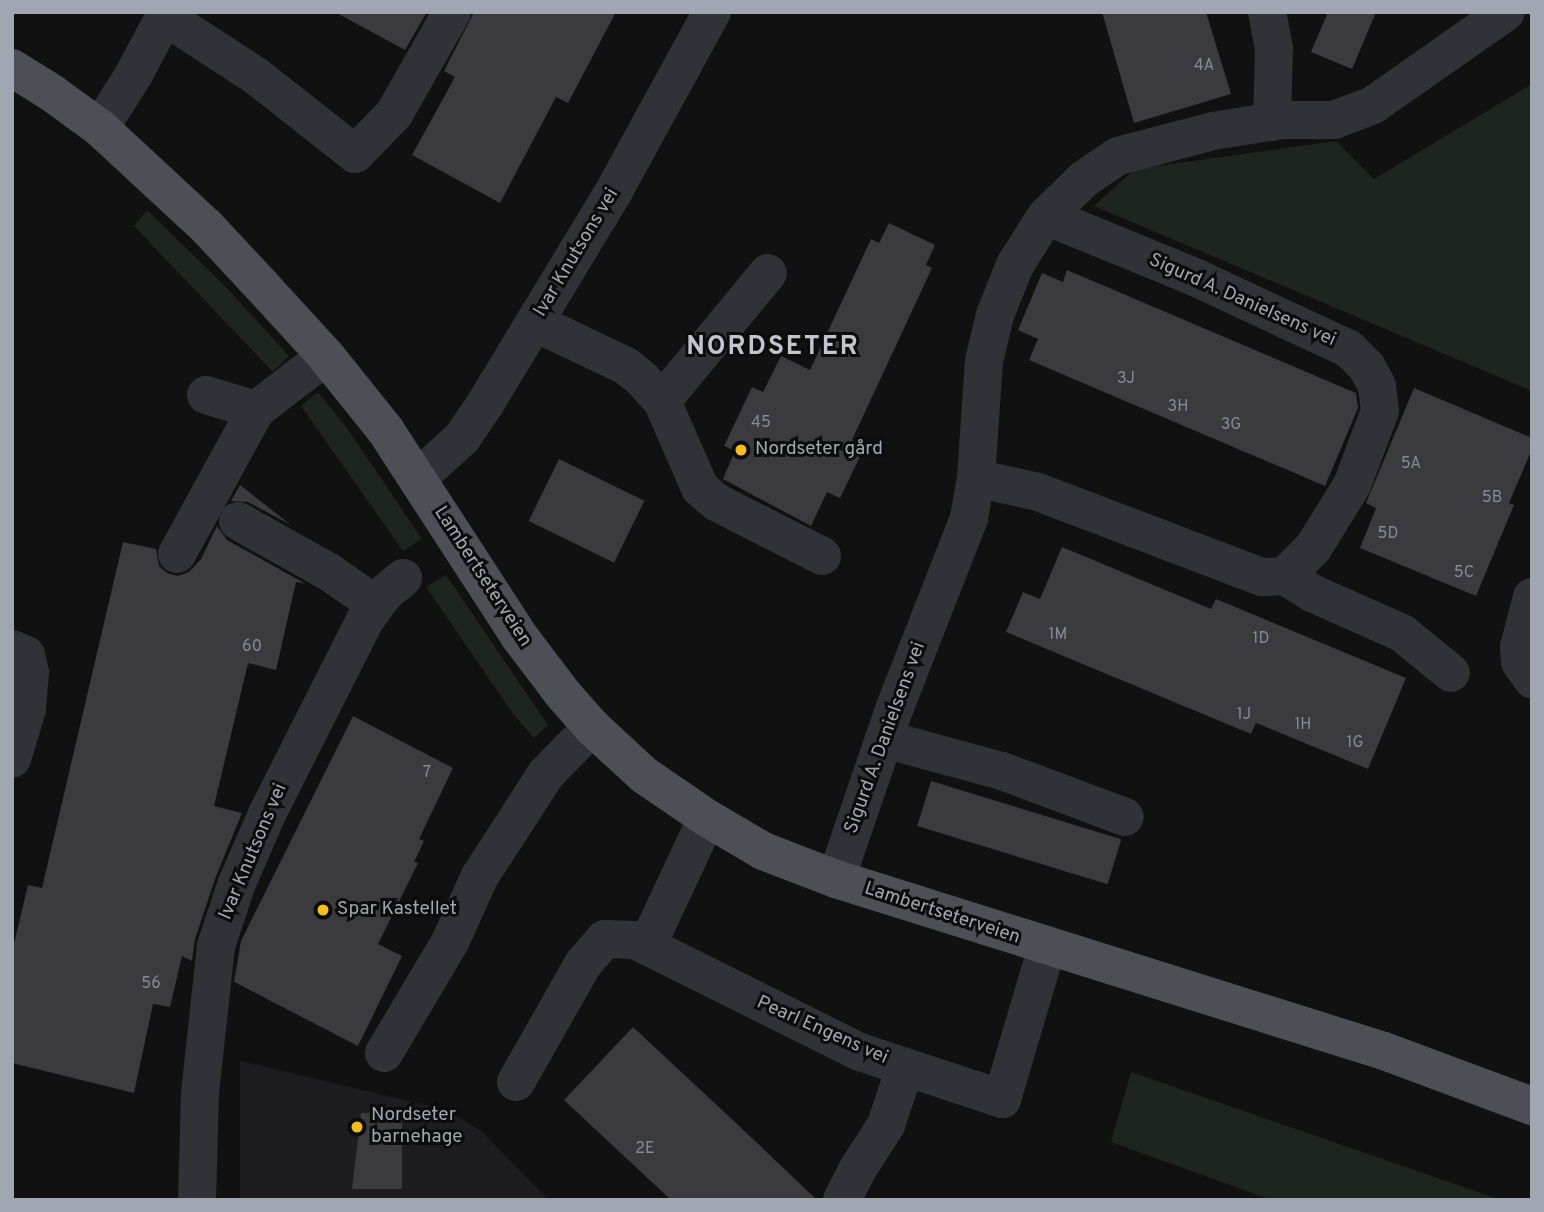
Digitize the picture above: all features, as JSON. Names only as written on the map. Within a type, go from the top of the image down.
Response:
[{"type":"main road","name":"Lambertseterveien","points":[[12,68],[100,128],[206,226],[326,356],[418,478],[519,636],[592,727],[644,775],[707,818],[764,851],[835,879],[1384,1051],[1532,1106]]},
{"type":"street","points":[[100,128],[134,74],[166,14],[257,76],[355,154],[394,114],[452,12]]},
{"type":"street","name":"Ivar Knutsons vei","points":[[418,478],[462,438],[536,323],[615,189],[712,12]]},
{"type":"street","points":[[1267,12],[1274,48],[1272,122]]},
{"type":"street","name":"Sigurd A. Danielsens vei","points":[[835,879],[884,738],[969,518],[976,478],[984,361],[995,315],[1015,265],[1046,216],[1084,179],[1118,156],[1213,131],[1272,122],[1334,120],[1373,105],[1469,26],[1506,12]]},
{"type":"street","name":"Sigurd A. Danielsens vei","points":[[1046,216],[1319,332],[1349,349],[1367,367],[1377,386],[1380,411],[1352,485],[1313,548],[1285,576]]},
{"type":"street","points":[[662,401],[768,273]]},
{"type":"street","points":[[536,323],[626,366],[662,401],[700,488],[716,502],[822,556]]},
{"type":"street","points":[[177,554],[256,410],[326,356]]},
{"type":"street","points":[[206,395],[256,410]]},
{"type":"street","points":[[976,478],[1038,492],[1262,577],[1285,576],[1314,594],[1402,634],[1451,673]]},
{"type":"street","points":[[238,521],[329,572],[375,604]]},
{"type":"street","name":"Ivar Knutsons vei","points":[[197,1200],[200,1093],[216,946],[237,883],[267,814],[375,604],[403,578]]},
{"type":"street","points":[[1532,597],[1519,646],[1520,662],[1532,679]]},
{"type":"street","points":[[12,649],[26,655],[30,673],[27,709],[12,759]]},
{"type":"street","points":[[384,1053],[450,942],[488,864],[546,774],[592,727]]},
{"type":"street","points":[[884,738],[1002,771],[1125,817]]},
{"type":"street","points":[[647,946],[707,818]]},
{"type":"street","name":"Pearl Engens vei","points":[[516,1082],[583,964],[605,939],[635,940],[785,1017],[860,1052],[905,1068],[886,1125],[857,1170],[842,1200]]},
{"type":"street","points":[[905,1068],[1002,1099],[1048,947]]},
{"type":"shaded area","points":[[1532,84],[1532,391],[1094,206],[1135,169],[1336,141],[1374,179]]},
{"type":"shaded area","points":[[147,210],[225,286],[289,356],[273,372],[134,226]]},
{"type":"shaded area","points":[[318,392],[347,428],[422,539],[403,551],[301,406]]},
{"type":"shaded area","points":[[446,575],[548,725],[534,738],[514,715],[426,587]]},
{"type":"shaded area","name":"Nordseter barnehage","points":[[240,1061],[447,1110],[481,1131],[549,1200],[240,1200]]},
{"type":"shaded area","points":[[1131,1072],[1501,1200],[1271,1200],[1111,1142]]},
{"type":"building","points":[[335,12],[427,12],[405,50]]},
{"type":"building","points":[[474,12],[616,12],[568,103],[556,97],[500,203],[412,155],[455,77],[444,71]]},
{"type":"building","points":[[1102,12],[1206,12],[1231,94],[1134,123]]},
{"type":"building","points":[[1328,12],[1376,12],[1352,69],[1311,52]]},
{"type":"building","points":[[889,223],[935,245],[926,265],[932,268],[852,440],[865,446],[840,498],[827,492],[811,526],[723,479],[735,451],[724,446],[752,387],[763,392],[781,356],[810,370],[871,239],[879,243]]},
{"type":"building","points":[[1067,270],[1356,393],[1358,408],[1325,486],[1029,360],[1038,339],[1018,330],[1042,273],[1063,282]]},
{"type":"building","points":[[1414,388],[1532,438],[1532,449],[1509,503],[1514,505],[1476,596],[1360,548],[1376,508],[1366,503]]},
{"type":"building","points":[[559,459],[644,501],[614,563],[529,521]]},
{"type":"building","points":[[240,485],[291,525],[248,502],[231,501]]},
{"type":"building","points":[[217,526],[227,540],[306,584],[296,582],[276,670],[248,663],[214,806],[242,813],[216,876],[195,939],[192,961],[182,956],[170,1007],[153,1004],[134,1093],[12,1063],[12,952],[28,885],[42,888],[123,542],[156,549],[159,566],[167,573],[178,576],[189,572],[201,559]]},
{"type":"building","points":[[1062,547],[1211,609],[1216,599],[1406,678],[1368,769],[1256,723],[1251,734],[1006,632],[1023,592],[1040,599]]},
{"type":"building","points":[[353,716],[453,768],[419,839],[424,841],[414,862],[418,863],[378,944],[402,956],[358,1046],[234,982],[241,941]]},
{"type":"building","points":[[931,781],[1121,839],[1108,884],[917,826]]},
{"type":"building","points":[[633,1027],[817,1200],[671,1200],[564,1100]]},
{"type":"building","points":[[402,1112],[402,1189],[352,1189],[361,1113]]},
{"type":"place","name":"Nordseter gård","points":[[741,450]]},
{"type":"place","name":"Spar Kastellet","points":[[323,910]]},
{"type":"place","name":"Nordseter barnehage","points":[[357,1127]]},
{"type":"district","name":"NORDSETER","points":[[773,348]]}]
